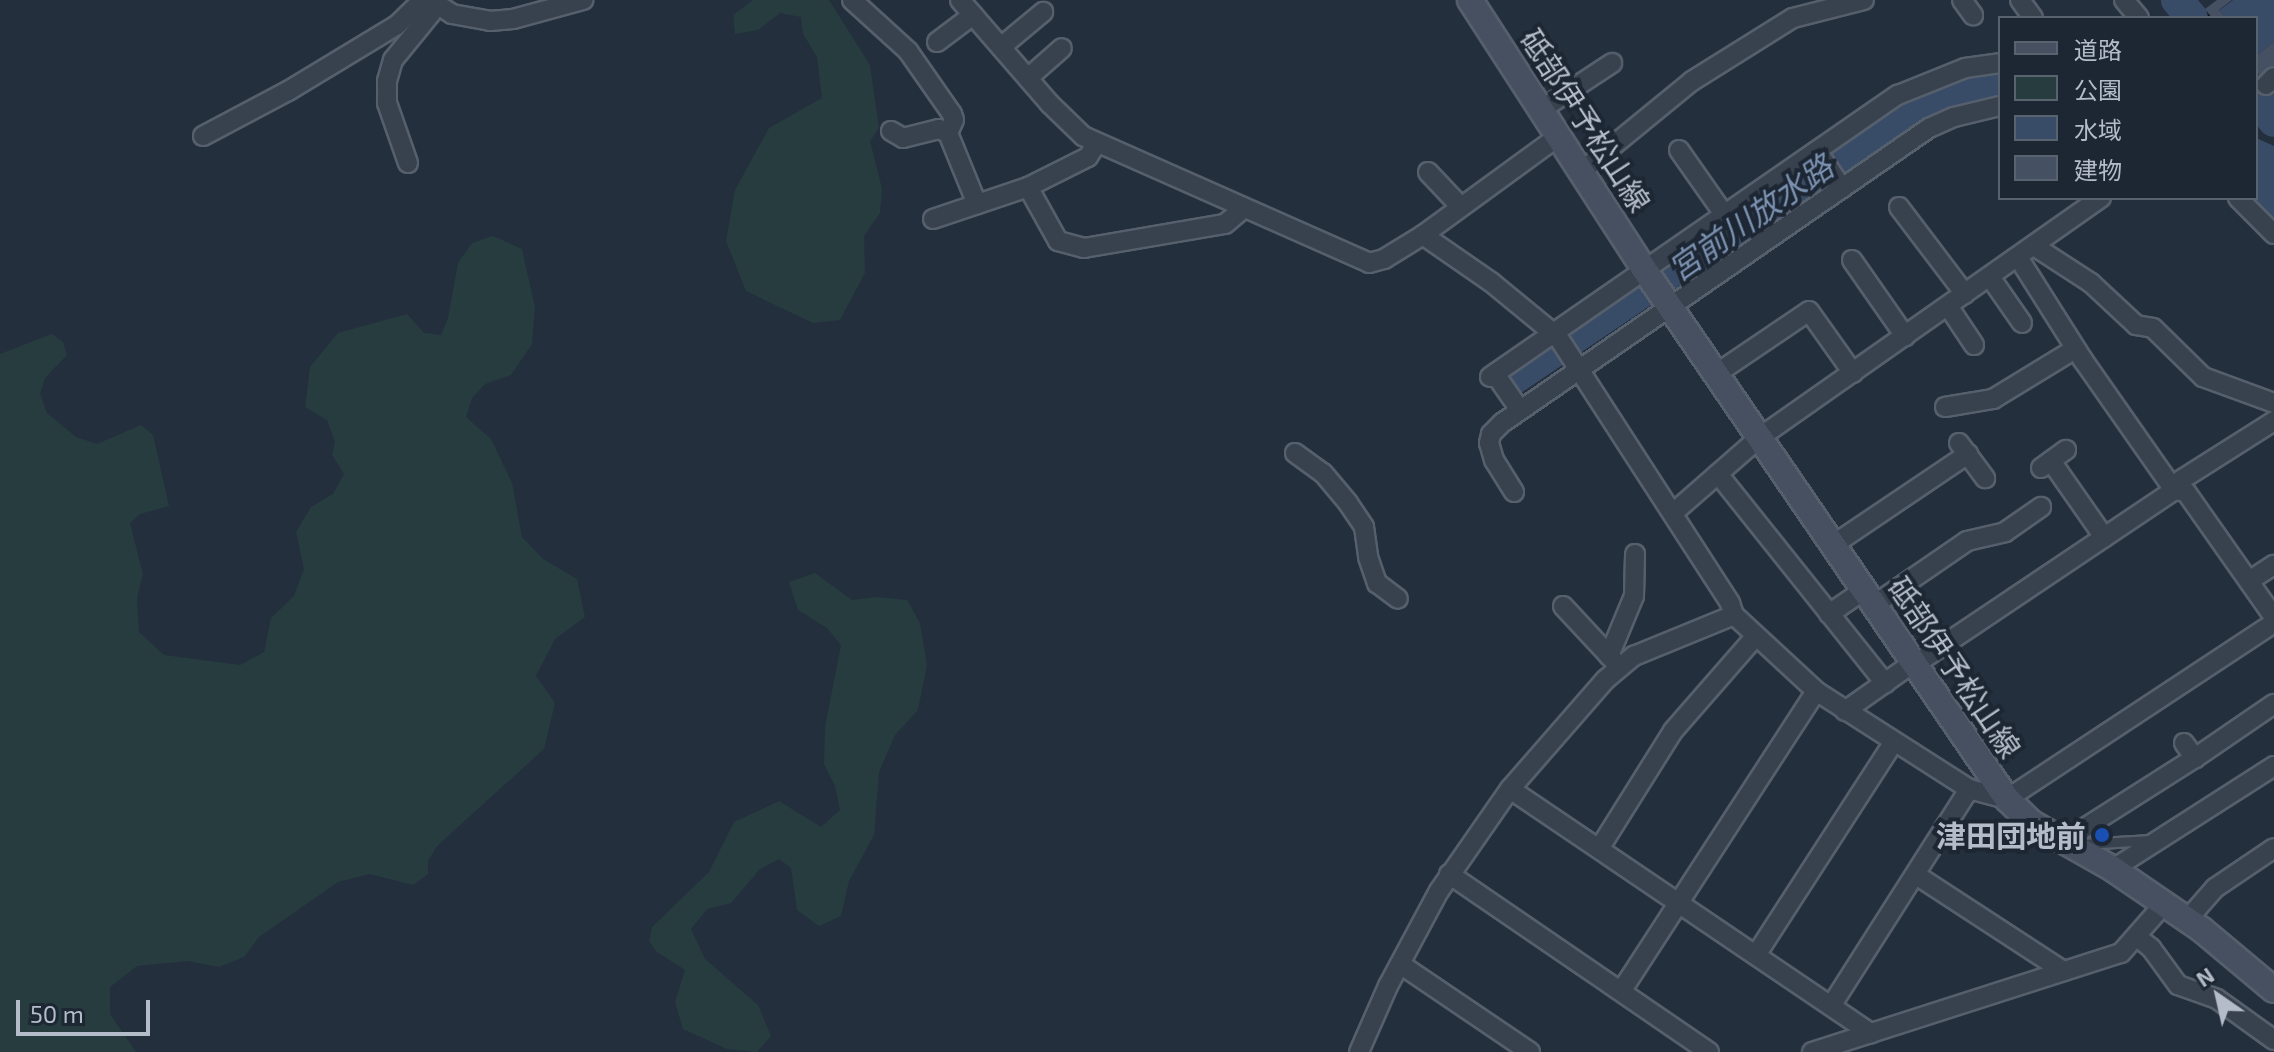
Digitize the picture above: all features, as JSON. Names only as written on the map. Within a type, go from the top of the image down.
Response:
[{"type":"main road","name":"砥部伊予松山線","points":[[1470,0],[1646,271],[2007,799],[2032,823],[2113,869],[2187,920],[2274,990]]},
{"type":"street","points":[[430,2],[452,14],[490,21],[538,6],[582,0]]},
{"type":"street","points":[[852,0],[908,51],[952,114],[954,120],[948,133]]},
{"type":"street","points":[[960,0],[1066,121],[1096,144],[1369,263],[1384,259],[1423,235],[1559,136]]},
{"type":"street","points":[[2124,0],[2137,16]]},
{"type":"street","points":[[203,136],[288,91],[430,2]]},
{"type":"street","points":[[408,163],[387,103],[387,81],[393,60],[430,2]]},
{"type":"street","points":[[1582,171],[1692,81],[1793,18],[1854,2]]},
{"type":"street","points":[[1001,47],[1043,12]]},
{"type":"street","points":[[937,42],[973,15]]},
{"type":"street","points":[[1028,78],[1062,48]]},
{"type":"street","points":[[1542,109],[1612,63]]},
{"type":"street","points":[[1518,408],[1495,377],[1898,95],[1965,68],[1998,63]]},
{"type":"street","points":[[1514,492],[1494,460],[1489,443],[1491,434],[1518,408],[1840,184],[1929,128],[1954,117],[1998,106]]},
{"type":"street","points":[[891,131],[903,138],[939,129],[948,133],[977,204]]},
{"type":"street","points":[[933,219],[1028,187],[1088,157],[1096,144]]},
{"type":"street","points":[[1679,150],[1724,214]]},
{"type":"street","points":[[1819,153],[1840,184]]},
{"type":"street","points":[[1428,172],[1460,206]]},
{"type":"street","points":[[1028,187],[1058,241],[1084,248],[1225,224],[1244,208]]},
{"type":"street","points":[[1673,513],[1759,438],[2098,200]]},
{"type":"street","points":[[2240,200],[2274,234]]},
{"type":"street","points":[[1899,207],[1965,294]]},
{"type":"street","points":[[1423,235],[1491,282],[1555,335],[1579,365],[1730,603],[1734,615],[1816,691],[1845,711],[1969,789],[2007,799],[2274,620],[2186,492],[2174,490],[2075,349],[2018,257]]},
{"type":"street","points":[[2034,246],[2091,283],[2136,325],[2153,328],[2203,377],[2274,403]]},
{"type":"street","points":[[1852,260],[1905,336]]},
{"type":"street","points":[[1990,277],[2022,323]]},
{"type":"street","points":[[1948,306],[1974,345]]},
{"type":"street","points":[[1716,374],[1809,311],[1853,373]]},
{"type":"street","points":[[1945,407],[1993,399],[2075,349]]},
{"type":"street","points":[[1845,711],[2174,490],[2193,471],[2274,421]]},
{"type":"street","points":[[1833,545],[1964,448],[1985,478]]},
{"type":"street","points":[[1295,453],[1323,473],[1348,503],[1364,527],[1368,557],[1377,583],[1398,599]]},
{"type":"street","points":[[2053,460],[2104,537]]},
{"type":"street","points":[[1718,474],[1885,683]]},
{"type":"street","points":[[1829,614],[1869,598],[1967,541],[2005,532],[2041,507]]},
{"type":"street","points":[[1359,1052],[1400,964],[1449,874],[1510,789],[1605,680],[1614,662],[1634,596],[1635,554]]},
{"type":"street","points":[[2249,581],[2274,565]]},
{"type":"street","points":[[1563,606],[1614,662]]},
{"type":"street","points":[[1614,662],[1734,615]]},
{"type":"street","points":[[1599,849],[1673,731],[1756,636]]},
{"type":"street","points":[[1622,990],[1816,691]]},
{"type":"street","points":[[2067,843],[2189,751],[2274,704]]},
{"type":"street","points":[[1756,955],[1893,743]]},
{"type":"street","points":[[2113,869],[2274,766]]},
{"type":"street","points":[[1510,789],[1871,1033]]},
{"type":"street","points":[[1831,1006],[1969,789]]},
{"type":"street","points":[[2187,920],[2215,888],[2274,848]]},
{"type":"street","points":[[1449,874],[1709,1052]]},
{"type":"street","points":[[1916,875],[2063,971]]},
{"type":"street","points":[[1814,1052],[2121,953],[2164,904]]},
{"type":"street","points":[[2137,937],[2151,948],[2178,985],[2217,999],[2274,1040]]},
{"type":"street","points":[[1400,964],[1530,1052]]},
{"type":"lane","points":[[2067,843],[2159,840]]},
{"type":"green space","points":[[753,0],[829,0],[870,65],[879,128],[870,141],[882,189],[880,213],[864,236],[865,273],[840,320],[813,323],[746,291],[726,241],[735,190],[769,128],[822,98],[817,57],[803,34],[801,17],[780,13],[758,30],[735,34],[733,15]]},
{"type":"green space","points":[[493,236],[522,249],[535,307],[532,344],[511,375],[485,384],[472,398],[466,417],[491,439],[512,483],[522,537],[543,559],[577,579],[585,617],[555,639],[536,676],[555,703],[544,749],[437,846],[428,861],[428,874],[413,885],[370,874],[338,882],[259,937],[244,957],[219,967],[188,961],[137,966],[110,987],[110,1014],[136,1052],[0,1052],[0,354],[52,334],[63,342],[67,355],[45,378],[40,394],[47,413],[76,437],[97,444],[141,425],[153,435],[169,506],[140,514],[130,523],[143,574],[137,598],[139,632],[164,655],[240,665],[264,652],[271,618],[294,596],[304,569],[296,532],[311,507],[333,494],[344,474],[332,455],[335,442],[327,420],[305,407],[310,367],[338,333],[407,314],[424,333],[441,335],[448,318],[458,263],[472,243]]},
{"type":"green space","points":[[815,573],[852,600],[876,597],[907,600],[920,623],[927,665],[918,710],[895,735],[879,772],[874,835],[849,881],[841,916],[819,926],[797,910],[791,868],[779,859],[760,869],[731,903],[707,909],[691,929],[705,959],[758,1005],[771,1036],[757,1052],[727,1049],[683,1029],[675,1002],[685,970],[657,952],[649,941],[652,927],[709,872],[734,822],[779,801],[821,827],[840,810],[835,786],[824,764],[825,727],[841,645],[827,628],[798,610],[789,582]]},
{"type":"water","points":[[2232,0],[2274,0],[2274,42],[2258,54],[2258,16],[2224,16],[2219,10]]},
{"type":"water","name":"宮前川放水路","points":[[1998,71],[1998,101],[1930,119],[1901,136],[1521,393],[1507,373],[1892,108],[1948,81]]},
{"type":"water","points":[[2258,139],[2274,146],[2274,218],[2256,200]]},
{"type":"building","points":[[2217,0],[2232,0],[2219,10],[2224,16],[2210,16],[2205,9]]},
{"type":"building","points":[[2274,42],[2274,66],[2259,80],[2258,72],[2258,54]]},
{"type":"waterway","points":[[2177,0],[2190,16]]},
{"type":"waterway","points":[[2258,101],[2274,121]]},
{"type":"place","name":"津田団地前","points":[[2102,835]]}]
